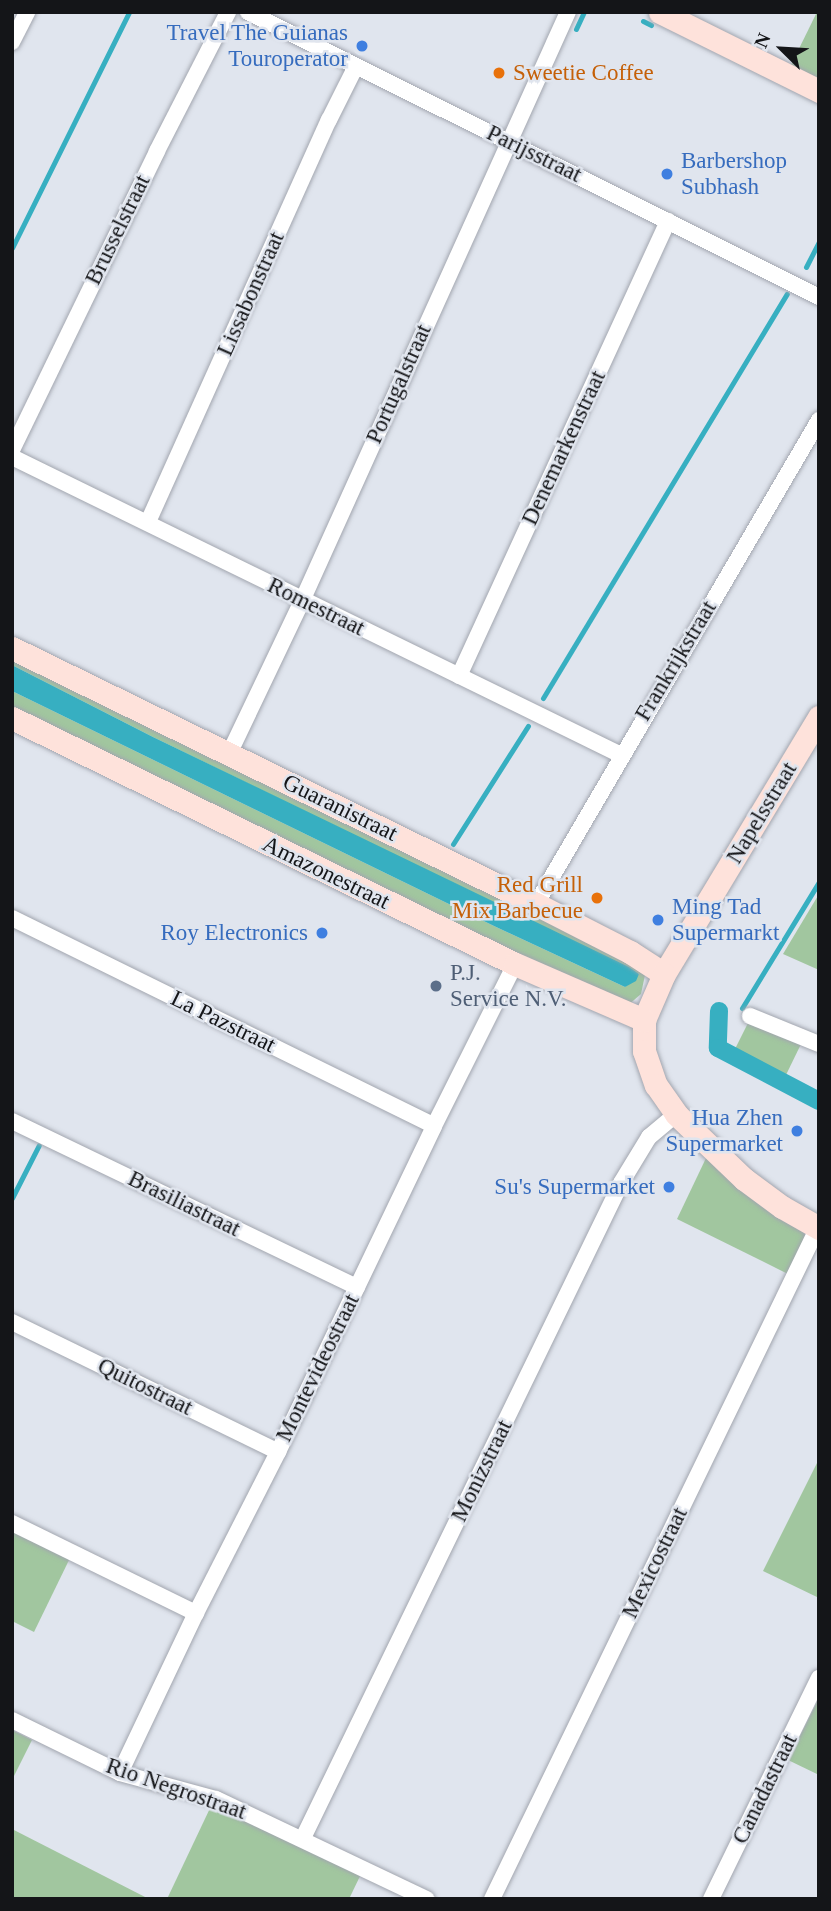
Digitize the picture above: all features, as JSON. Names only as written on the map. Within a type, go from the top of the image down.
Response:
[{"type":"street","points":[[12,42],[27,12]]},
{"type":"street","name":"Brusselstraat","points":[[12,450],[144,175],[228,12]]},
{"type":"street","name":"Parijsstraat","points":[[248,12],[819,296]]},
{"type":"street","name":"Portugalstraat","points":[[229,754],[302,601],[568,12]]},
{"type":"street","points":[[660,12],[819,91]]},
{"type":"street","name":"Lissabonstraat","points":[[148,522],[323,133],[356,66]]},
{"type":"street","name":"Denemarkenstraat","points":[[459,676],[668,221]]},
{"type":"street","name":"Frankrijkstraat","points":[[536,904],[819,420]]},
{"type":"street","name":"Romestraat","points":[[12,457],[621,755]]},
{"type":"street","name":"Guaranistraat","points":[[12,648],[536,904],[630,952],[664,974]]},
{"type":"street","name":"Napelsstraat","points":[[644,1020],[664,974],[819,716]]},
{"type":"street","name":"Amazonestraat","points":[[12,718],[515,964],[644,1020]]},
{"type":"street","name":"La Pazstraat","points":[[12,918],[434,1126]]},
{"type":"street","name":"Montevideostraat","points":[[120,1773],[515,964]]},
{"type":"street","points":[[750,1016],[819,1044]]},
{"type":"street","points":[[644,1020],[644,1051],[648,1063],[656,1085],[676,1114],[744,1179],[782,1207],[818,1227]]},
{"type":"street","name":"Monizstraat","points":[[303,1838],[621,1183],[649,1137],[676,1114]]},
{"type":"street","name":"Brasiliastraat","points":[[12,1121],[357,1287]]},
{"type":"street","name":"Mexicostraat","points":[[492,1899],[818,1227]]},
{"type":"street","name":"Quitostraat","points":[[12,1322],[278,1452]]},
{"type":"street","points":[[12,1523],[196,1613]]},
{"type":"street","name":"Canadastraat","points":[[711,1899],[819,1678]]},
{"type":"street","name":"Rio Negrostraat","points":[[12,1720],[120,1773],[216,1799],[427,1899]]},
{"type":"green space","points":[[819,12],[819,83],[789,69]]},
{"type":"green space","points":[[12,655],[600,943],[645,975],[641,994],[627,1006],[12,708],[12,691],[625,987],[639,974],[153,737],[12,665]]},
{"type":"green space","points":[[819,894],[819,970],[783,954]]},
{"type":"green space","points":[[749,1021],[802,1042],[785,1077],[735,1049]]},
{"type":"green space","points":[[707,1156],[802,1226],[805,1235],[803,1246],[788,1274],[677,1219]]},
{"type":"green space","points":[[819,1459],[819,1598],[763,1571]]},
{"type":"green space","points":[[12,1528],[71,1556],[34,1632],[12,1621]]},
{"type":"green space","points":[[819,1698],[819,1775],[788,1760]]},
{"type":"green space","points":[[12,1730],[32,1740],[12,1780]]},
{"type":"green space","points":[[212,1804],[362,1872],[349,1899],[167,1899]]},
{"type":"green space","points":[[12,1829],[149,1899],[12,1899]]},
{"type":"water","points":[[12,665],[153,737],[629,967],[639,974],[636,981],[625,987],[12,691]]},
{"type":"waterway","points":[[12,248],[129,12]]},
{"type":"waterway","points":[[576,29],[584,12]]},
{"type":"waterway","points":[[643,21],[651,25]]},
{"type":"waterway","points":[[806,267],[819,242]]},
{"type":"waterway","points":[[543,698],[787,294]]},
{"type":"waterway","points":[[453,844],[528,726]]},
{"type":"waterway","points":[[742,1008],[819,882]]},
{"type":"waterway","points":[[719,1011],[718,1048],[819,1101]]},
{"type":"waterway","points":[[12,1198],[39,1145]]},
{"type":"place","name":"Travel The Guianas Touroperator","points":[[362,46]]},
{"type":"place","name":"Sweetie Coffee","points":[[499,73]]},
{"type":"place","name":"Barbershop Subhash","points":[[667,174]]},
{"type":"place","name":"Red Grill Mix Barbecue","points":[[597,898]]},
{"type":"place","name":"Ming Tad Supermarkt","points":[[658,920]]},
{"type":"place","name":"Roy Electronics","points":[[322,933]]},
{"type":"place","name":"P.J. Service N.V.","points":[[436,986]]},
{"type":"place","name":"Hua Zhen Supermarket","points":[[797,1131]]},
{"type":"place","name":"Su's Supermarket","points":[[669,1187]]}]
